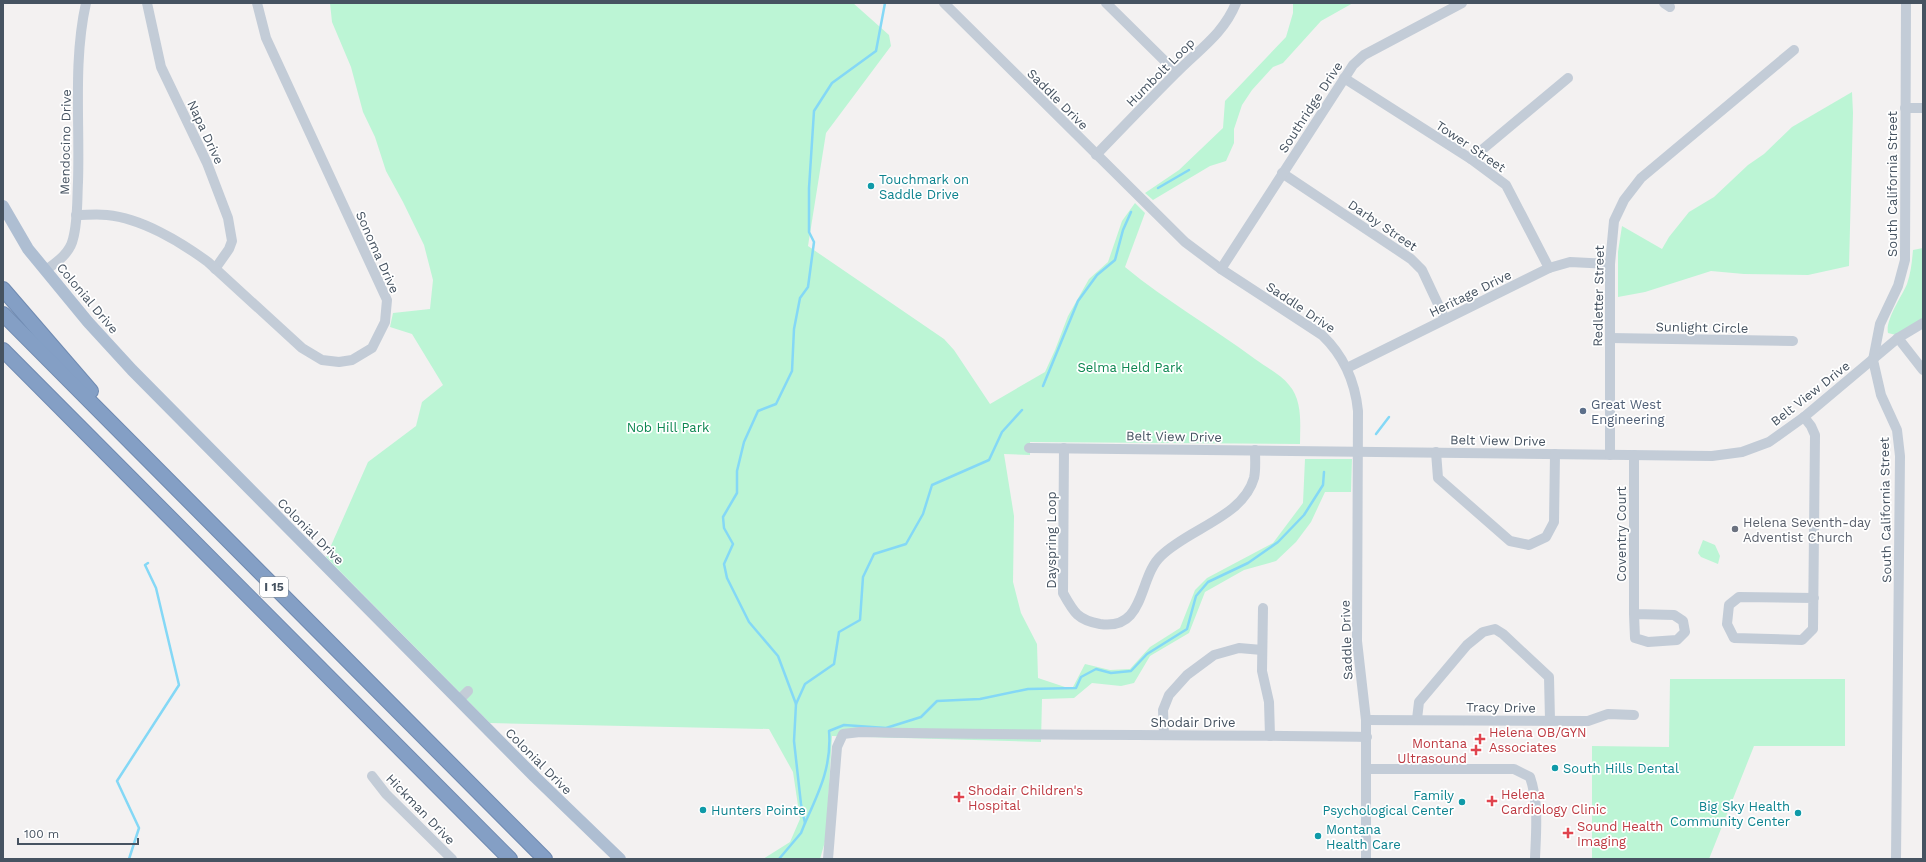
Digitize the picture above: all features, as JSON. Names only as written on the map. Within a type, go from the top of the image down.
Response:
[{"type":"highway","points":[[3,289],[89,388],[134,446]]},
{"type":"highway","name":"I 15","points":[[3,314],[545,859]]},
{"type":"highway","name":"I 15","points":[[3,350],[510,859]]},
{"type":"highway","points":[[3,360],[40,396],[75,423]]},
{"type":"main road","name":"Colonial Drive","points":[[3,206],[28,249],[88,322],[132,370],[459,700],[620,859]]},
{"type":"street","name":"Mendocino Drive","points":[[46,270],[68,251],[73,239],[76,215],[82,21],[86,3]]},
{"type":"street","name":"Napa Drive","points":[[147,3],[161,67],[207,163],[230,225],[232,241],[229,249],[215,269]]},
{"type":"street","name":"Sonoma Drive","points":[[76,215],[118,217],[159,232],[196,253],[302,348],[322,360],[339,362],[352,360],[372,348],[385,322],[386,300],[266,38],[257,3]]},
{"type":"street","name":"Saddle Drive","points":[[944,3],[1096,156],[1185,242],[1221,269],[1322,335],[1335,348],[1347,368],[1356,395],[1358,452],[1357,641],[1367,738],[1366,859]]},
{"type":"street","points":[[1106,3],[1176,72]]},
{"type":"street","name":"Humbolt Loop","points":[[1096,156],[1176,72],[1217,35],[1230,18],[1236,3]]},
{"type":"street","name":"Southridge Drive","points":[[1221,269],[1353,65],[1364,55],[1462,3]]},
{"type":"street","name":"South California Street","points":[[1896,859],[1900,456],[1897,430],[1881,395],[1873,360],[1880,324],[1898,286],[1905,260],[1906,3]]},
{"type":"street","name":"Redletter Street","points":[[1610,455],[1610,264],[1614,221],[1624,200],[1641,178],[1794,50]]},
{"type":"street","name":"Tower Street","points":[[1344,78],[1470,159],[1506,185],[1549,268]]},
{"type":"street","points":[[1470,159],[1568,78]]},
{"type":"street","points":[[1905,108],[1923,108]]},
{"type":"street","name":"Darby Street","points":[[1282,173],[1411,259],[1422,270],[1445,319]]},
{"type":"street","name":"Heritage Drive","points":[[1347,368],[1549,268],[1570,262],[1610,264]]},
{"type":"street","name":"Belt View Drive","points":[[1029,448],[1712,456],[1742,452],[1769,442],[1804,417],[1898,338],[1923,323]]},
{"type":"street","name":"Sunlight Circle","points":[[1610,338],[1793,341]]},
{"type":"street","points":[[1898,338],[1923,370]]},
{"type":"street","points":[[1804,417],[1811,426],[1814,435],[1814,598],[1813,629],[1802,640],[1734,638],[1727,624],[1729,605],[1739,597],[1814,598]]},
{"type":"street","name":"Dayspring Loop","points":[[1064,448],[1063,593],[1074,612],[1086,621],[1111,626],[1125,620],[1133,612],[1141,600],[1148,578],[1157,559],[1162,554],[1173,544],[1227,513],[1243,499],[1254,477],[1255,450]]},
{"type":"street","points":[[1436,452],[1438,478],[1510,541],[1529,545],[1546,537],[1554,522],[1555,454]]},
{"type":"street","name":"Coventry Court","points":[[1634,455],[1634,614],[1635,638],[1648,642],[1677,640],[1685,632],[1683,621],[1674,615],[1634,614]]},
{"type":"street","points":[[1263,608],[1262,671],[1269,702],[1270,736]]},
{"type":"street","points":[[1417,719],[1419,702],[1467,645],[1483,632],[1495,629],[1503,634],[1549,677],[1550,720]]},
{"type":"street","points":[[1164,735],[1163,710],[1170,695],[1187,675],[1214,655],[1239,648],[1262,650]]},
{"type":"street","points":[[459,700],[468,691]]},
{"type":"street","name":"Tracy Drive","points":[[1366,720],[1417,719],[1588,721],[1608,714],[1634,714]]},
{"type":"street","name":"Shodair Drive","points":[[828,859],[837,747],[843,734],[860,732],[1020,736],[1164,735],[1367,738]]},
{"type":"street","points":[[1366,769],[1514,769],[1530,777],[1534,788],[1536,806],[1535,859]]},
{"type":"street","name":"Hickman Drive","points":[[372,776],[386,794],[452,859]]},
{"type":"green space","name":"Nob Hill Park","points":[[330,3],[853,3],[889,35],[891,46],[826,133],[808,246],[944,339],[954,350],[990,404],[1045,372],[1068,316],[1089,279],[1108,262],[1122,221],[1135,203],[1145,213],[1125,267],[1286,381],[1297,398],[1299,406],[1300,444],[1030,442],[1030,455],[1004,454],[1014,516],[1013,582],[1021,613],[1037,644],[1038,678],[1068,688],[1073,687],[1085,664],[1110,670],[1130,669],[1150,647],[1180,628],[1195,590],[1207,578],[1273,543],[1303,503],[1305,459],[1352,459],[1351,492],[1325,492],[1311,522],[1296,542],[1276,561],[1244,570],[1205,592],[1189,633],[1150,656],[1134,683],[1121,686],[1092,683],[1074,698],[1042,699],[1041,742],[832,736],[826,838],[820,859],[763,859],[790,842],[800,819],[793,772],[769,729],[490,723],[326,557],[368,462],[416,426],[422,402],[443,385],[412,334],[390,327],[393,313],[430,309],[433,280],[424,245],[386,171],[375,137],[363,112],[351,67],[332,22]]},
{"type":"green space","points":[[1293,3],[1353,3],[1321,21],[1283,63],[1273,67],[1252,90],[1242,105],[1234,129],[1234,143],[1226,161],[1210,166],[1153,200],[1145,193],[1179,170],[1223,128],[1225,101],[1286,37],[1293,13]]},
{"type":"green space","points":[[1852,92],[1853,113],[1849,266],[1808,275],[1744,274],[1711,271],[1645,292],[1618,297],[1618,252],[1622,226],[1662,249],[1669,237],[1689,212],[1714,197],[1748,165],[1764,154],[1792,127]]},
{"type":"green space","points":[[1923,248],[1923,318],[1896,335],[1888,333],[1891,315],[1907,284],[1913,250]]},
{"type":"green space","points":[[1703,540],[1715,545],[1720,556],[1718,564],[1701,557],[1698,553]]},
{"type":"green space","points":[[1670,679],[1845,679],[1845,746],[1754,746],[1709,859],[1592,859],[1592,746],[1669,747]]},
{"type":"waterway","points":[[779,859],[801,833],[805,823],[801,804],[794,741],[796,704],[778,656],[749,622],[727,578],[724,564],[733,544],[724,528],[723,517],[737,493],[737,471],[744,442],[758,411],[776,404],[792,371],[794,329],[800,298],[808,287],[814,242],[809,232],[809,188],[814,111],[832,83],[876,51],[885,3]]},
{"type":"waterway","points":[[1158,188],[1189,170]]},
{"type":"waterway","points":[[1043,386],[1078,301],[1097,275],[1115,260],[1123,230],[1131,212]]},
{"type":"waterway","points":[[796,704],[805,684],[834,664],[839,632],[860,620],[863,577],[874,554],[906,544],[923,514],[932,485],[989,460],[1002,432],[1022,410]]},
{"type":"waterway","points":[[1376,434],[1389,417]]},
{"type":"waterway","points":[[805,823],[820,789],[826,767],[829,731],[844,725],[886,728],[921,717],[937,701],[980,699],[1028,689],[1076,688],[1081,677],[1096,669],[1111,673],[1131,671],[1147,654],[1187,629],[1196,596],[1208,582],[1248,563],[1278,542],[1304,515],[1323,485],[1324,472]]},
{"type":"waterway","points":[[129,859],[139,828],[117,781],[179,685],[156,588],[145,565],[148,563]]},
{"type":"place","name":"Touchmark on Saddle Drive","points":[[871,186]]},
{"type":"place","name":"Great West Engineering","points":[[1583,411]]},
{"type":"place","name":"Helena Seventh-day Adventist Church","points":[[1735,529]]},
{"type":"place","name":"Helena OB/GYN Associates","points":[[1480,739]]},
{"type":"place","name":"Montana Ultrasound","points":[[1476,750]]},
{"type":"place","name":"South Hills Dental","points":[[1555,768]]},
{"type":"place","name":"Shodair Children's Hospital","points":[[959,797]]},
{"type":"place","name":"Helena Cardiology Clinic","points":[[1492,801]]},
{"type":"place","name":"Family Psychological Center","points":[[1462,802]]},
{"type":"place","name":"Hunters Pointe","points":[[703,810]]},
{"type":"place","name":"Big Sky Health Community Center","points":[[1798,813]]},
{"type":"place","name":"Sound Health Imaging","points":[[1568,833]]},
{"type":"place","name":"Montana Health Care","points":[[1318,836]]},
{"type":"park label","name":"Selma Held Park","points":[[1130,367]]}]
